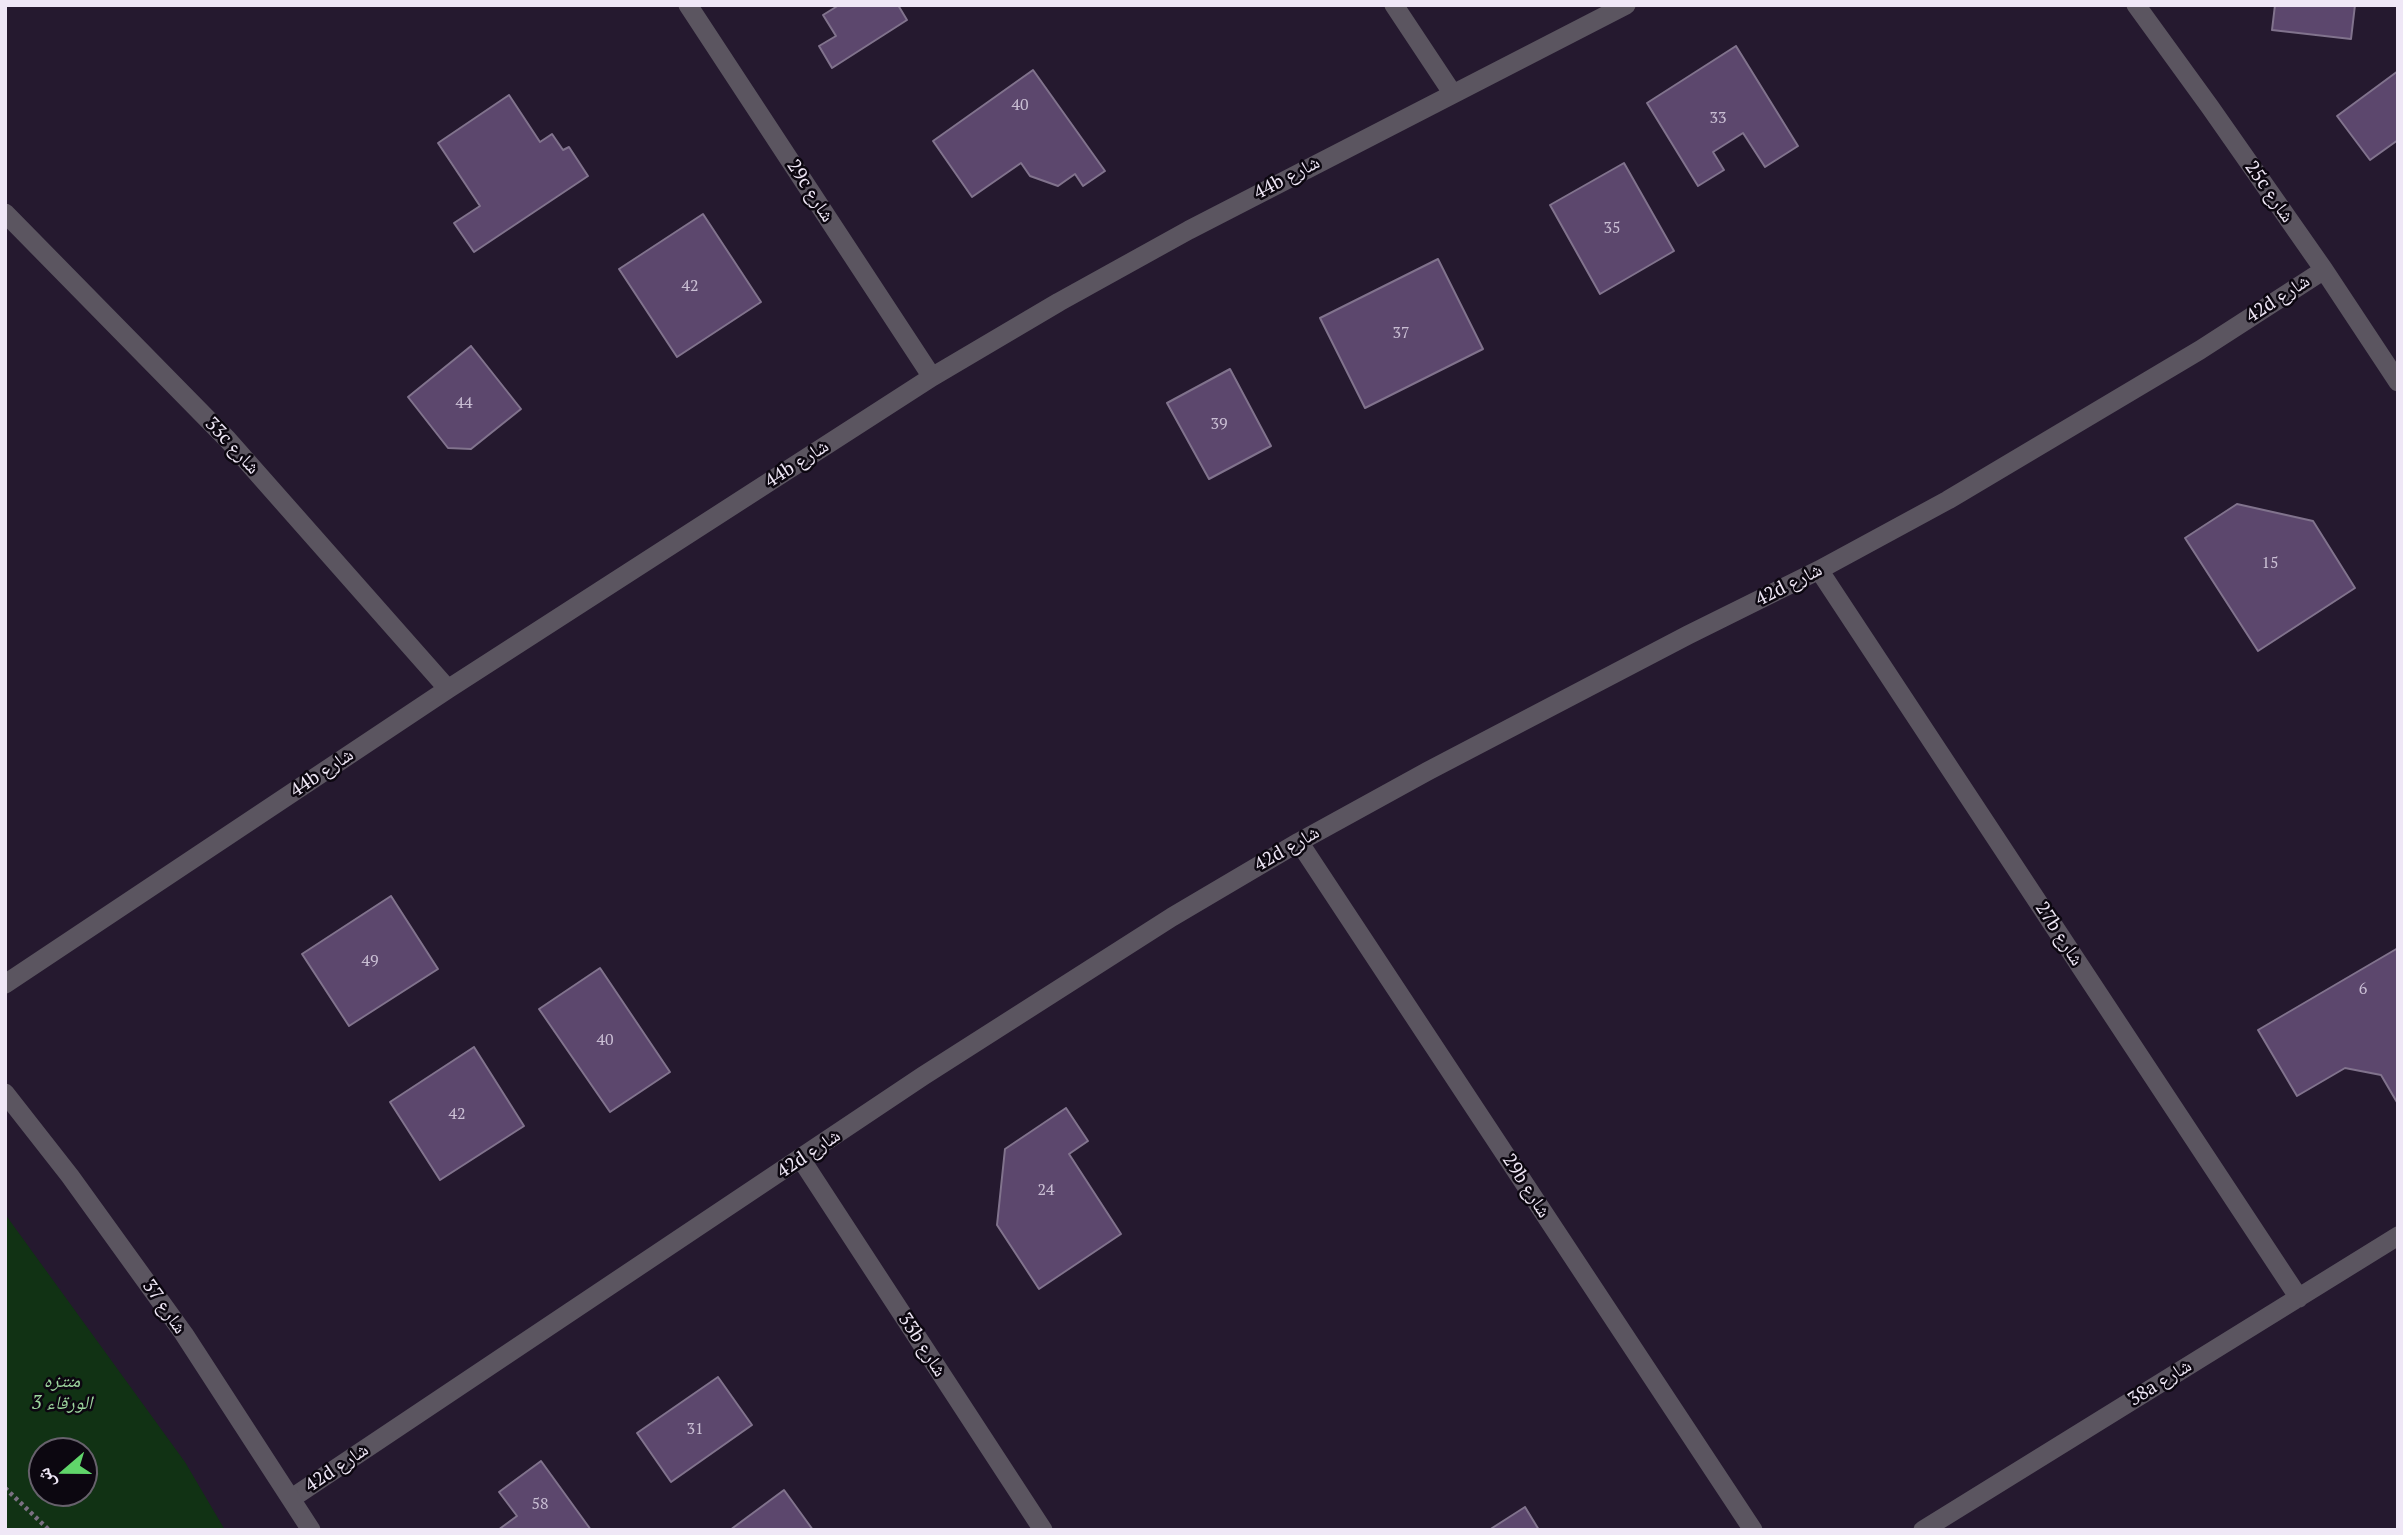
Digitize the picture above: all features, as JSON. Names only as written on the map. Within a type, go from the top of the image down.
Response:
[{"type":"street","name":"29c شارع","points":[[688,5],[932,377]]},
{"type":"street","points":[[1394,5],[1453,94]]},
{"type":"street","name":"44b شارع","points":[[5,984],[448,689],[932,377],[1189,230],[1626,5]]},
{"type":"street","name":"25c شارع","points":[[2136,5],[2210,107],[2398,382]]},
{"type":"street","name":"33c شارع","points":[[5,214],[228,440],[448,689]]},
{"type":"street","name":"42d شارع","points":[[292,1498],[1046,995],[1299,842],[1558,702],[1819,570],[1948,500],[2200,350],[2323,270]]},
{"type":"street","name":"27b شارع","points":[[1819,570],[2299,1298]]},
{"type":"street","name":"29b شارع","points":[[1299,842],[1753,1530]]},
{"type":"street","name":"شارع 37","points":[[5,1093],[70,1176],[184,1335],[312,1530]]},
{"type":"street","name":"33b شارع","points":[[801,1159],[1043,1530]]},
{"type":"street","name":"38a شارع","points":[[1923,1530],[2398,1236]]},
{"type":"path","points":[[5,1488],[49,1530]]},
{"type":"green space","name":"منتزه الورقاء 3","points":[[5,1214],[185,1462],[225,1530],[5,1530]]},
{"type":"building","points":[[839,5],[898,5],[907,20],[832,68],[819,46],[836,36],[823,15]]},
{"type":"building","points":[[2275,5],[2355,5],[2351,39],[2272,30]]},
{"type":"building","points":[[1736,46],[1798,146],[1765,167],[1743,133],[1713,152],[1724,170],[1698,186],[1647,103]]},
{"type":"building","points":[[1033,70],[1105,171],[1083,186],[1075,174],[1058,186],[1030,176],[1021,163],[972,197],[933,141]]},
{"type":"building","points":[[2398,71],[2398,140],[2370,160],[2337,116]]},
{"type":"building","points":[[509,95],[540,142],[552,134],[563,150],[569,147],[588,176],[474,252],[454,223],[480,206],[438,143]]},
{"type":"building","points":[[1624,163],[1674,251],[1600,294],[1550,205]]},
{"type":"building","points":[[703,214],[761,302],[677,357],[619,269]]},
{"type":"building","points":[[1438,259],[1483,349],[1365,408],[1320,318]]},
{"type":"building","points":[[471,346],[521,409],[471,449],[448,448],[408,397]]},
{"type":"building","points":[[1230,369],[1271,446],[1209,479],[1167,403]]},
{"type":"building","points":[[2237,504],[2313,521],[2355,588],[2258,651],[2185,538]]},
{"type":"building","points":[[391,896],[438,969],[349,1026],[302,954]]},
{"type":"building","points":[[2398,948],[2398,1104],[2381,1075],[2345,1068],[2297,1096],[2258,1030]]},
{"type":"building","points":[[600,968],[670,1072],[610,1112],[539,1009]]},
{"type":"building","points":[[474,1047],[524,1126],[440,1180],[390,1102]]},
{"type":"building","points":[[1066,1108],[1088,1141],[1069,1154],[1121,1234],[1039,1289],[997,1225],[1005,1149]]},
{"type":"building","points":[[718,1377],[752,1425],[671,1482],[637,1433]]},
{"type":"building","points":[[541,1461],[591,1530],[498,1530],[517,1516],[499,1492]]},
{"type":"building","points":[[784,1490],[813,1530],[730,1530]]},
{"type":"building","points":[[1525,1507],[1539,1530],[1489,1530]]}]
